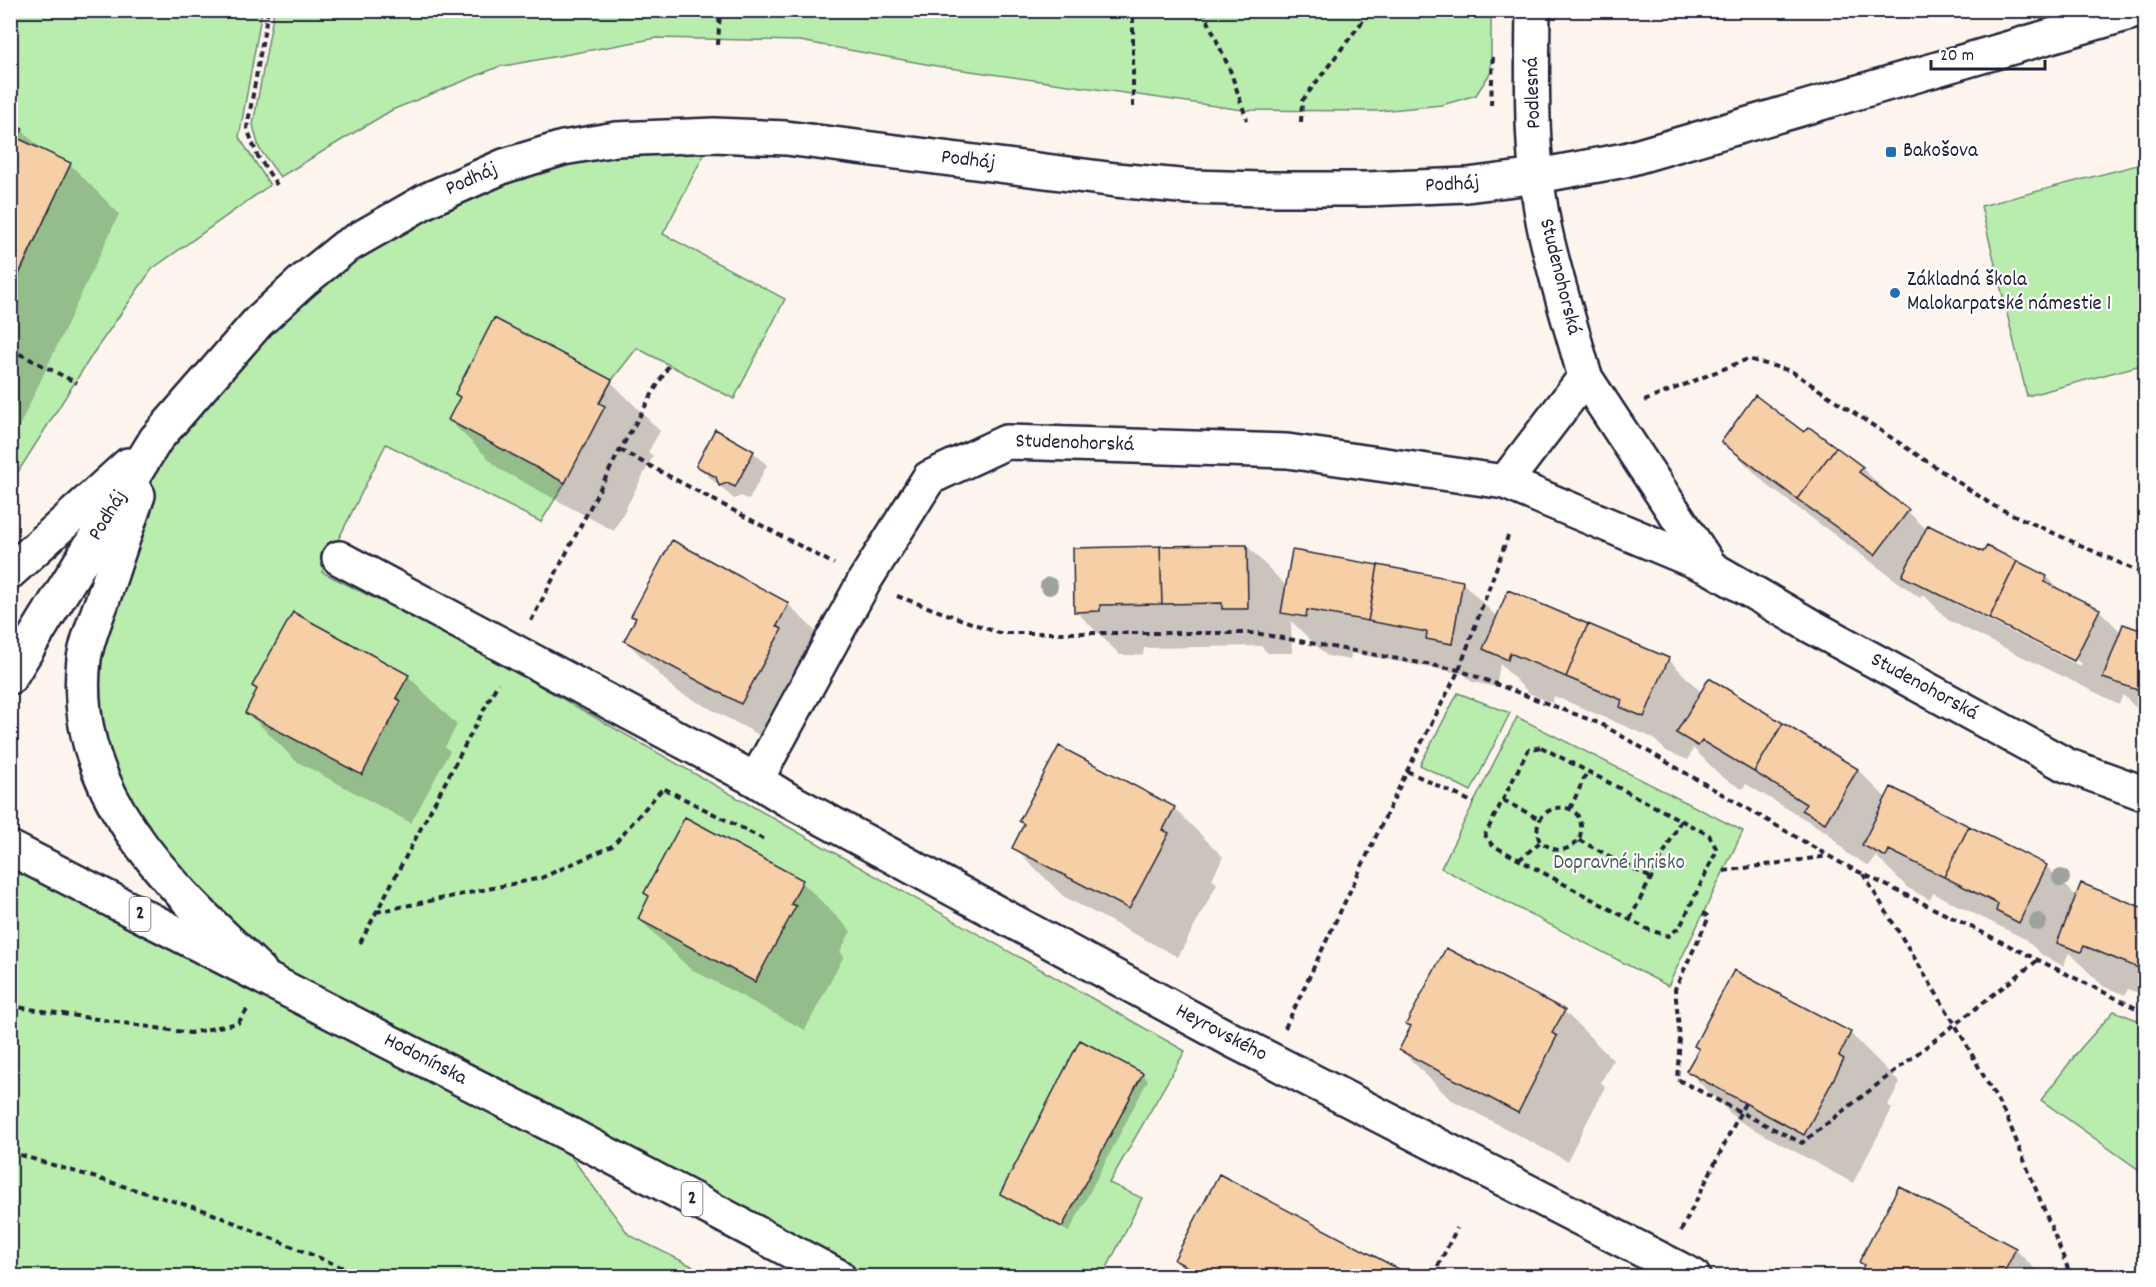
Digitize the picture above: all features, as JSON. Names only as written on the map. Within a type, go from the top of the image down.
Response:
[{"type":"street","name":"Podlesná","points":[[1533,10],[1532,101],[1538,176]]},
{"type":"street","name":"Podháj","points":[[10,677],[156,439],[258,322],[345,247],[397,216],[504,165],[563,148],[616,139],[714,135],[786,138],[1116,180],[1190,187],[1366,189],[1467,185],[1538,176],[1625,160],[2140,10]]},
{"type":"street","name":"Studenohorská","points":[[1538,176],[1546,234],[1585,377],[1711,568]]},
{"type":"street","points":[[1505,482],[1585,377]]},
{"type":"street","points":[[10,572],[156,439]]},
{"type":"street","points":[[156,439],[85,657],[83,710],[88,737],[110,795],[142,848],[193,907],[270,981]]},
{"type":"street","name":"Studenohorská","points":[[756,780],[865,580],[929,478],[1006,442],[1287,451],[1505,482],[1711,568],[1811,626],[2066,765],[2145,794]]},
{"type":"street","name":"Heyrovského","points":[[339,558],[756,780],[784,798],[1199,1022],[1693,1276]]},
{"type":"street","name":"Hodonínska","points":[[10,848],[556,1128],[838,1276]]},
{"type":"path","points":[[267,10],[247,128],[257,155],[279,188]]},
{"type":"path","points":[[718,45],[720,10]]},
{"type":"path","points":[[1133,10],[1133,107]]},
{"type":"path","points":[[1203,10],[1230,70],[1247,120]]},
{"type":"path","points":[[1301,122],[1302,101],[1371,10]]},
{"type":"path","points":[[10,349],[77,383]]},
{"type":"path","points":[[1643,402],[1748,359],[1791,371],[1994,506],[2145,575]]},
{"type":"path","points":[[620,450],[895,596],[999,633],[1255,633],[1459,670],[1601,724],[1862,874],[2145,1013]]},
{"type":"path","points":[[1271,1059],[1407,771],[1459,670],[1508,536]]},
{"type":"path","points":[[1541,747],[1709,835],[1718,850],[1680,927],[1668,936],[1647,928],[1492,845],[1485,835],[1503,800],[1528,750],[1541,747]]},
{"type":"path","points":[[1407,771],[1474,803]]},
{"type":"path","points":[[1570,809],[1587,771]]},
{"type":"path","points":[[360,943],[375,912],[540,878],[612,846],[663,788],[763,839]]},
{"type":"path","points":[[1503,800],[1539,819]]},
{"type":"path","points":[[1554,807],[1570,809],[1577,814],[1581,825],[1579,840],[1566,850],[1554,850],[1540,842],[1536,834],[1539,819],[1554,807]]},
{"type":"path","points":[[1630,919],[1681,820]]},
{"type":"path","points":[[1579,840],[1651,878]]},
{"type":"path","points":[[1519,860],[1540,842]]},
{"type":"path","points":[[1724,871],[1829,856]]},
{"type":"path","points":[[1862,874],[1955,1024],[2007,1118],[2071,1276]]},
{"type":"path","points":[[1703,913],[1708,917],[1675,989],[1680,1038],[1677,1078],[1802,1143],[2038,960]]},
{"type":"path","points":[[10,1006],[190,1033],[238,1023],[270,981]]},
{"type":"path","points":[[1680,1235],[1745,1103]]},
{"type":"path","points":[[10,1152],[206,1211],[363,1276]]},
{"type":"path","points":[[1433,1276],[1457,1228]]},
{"type":"green space","points":[[11,11],[262,11],[239,137],[270,185],[152,269],[94,352],[11,483],[11,293],[70,163],[11,135]]},
{"type":"green space","points":[[274,11],[1491,11],[1491,72],[1476,95],[1442,105],[1379,111],[1243,110],[942,67],[800,41],[657,38],[498,67],[392,110],[280,177],[259,148],[253,125]]},
{"type":"green space","points":[[714,135],[663,234],[785,299],[734,399],[637,348],[612,380],[565,483],[541,522],[386,444],[322,572],[476,650],[1185,1051],[1109,1183],[1142,1198],[1106,1270],[1106,1276],[838,1276],[547,1124],[629,1235],[712,1276],[11,1276],[10,848],[267,980],[161,872],[83,710],[156,439],[258,322],[466,182]]},
{"type":"green space","points":[[2145,163],[2145,364],[2027,396],[1981,206]]},
{"type":"green space","points":[[1458,693],[1510,713],[1471,791],[1420,765]]},
{"type":"green space","name":"Dopravné ihrisko","points":[[1517,717],[1743,831],[1668,986],[1441,868]]},
{"type":"green space","points":[[2114,1011],[2145,1023],[2145,1174],[2041,1100],[2080,1049]]},
{"type":"building","points":[[10,123],[23,129],[17,138],[71,163],[10,293]]},
{"type":"building","points":[[494,318],[612,380],[599,403],[605,406],[565,483],[448,420],[460,397],[455,394]]},
{"type":"building","points":[[1755,395],[1804,432],[1809,427],[1836,447],[1797,499],[1721,442]]},
{"type":"building","points":[[715,429],[754,451],[735,487],[727,483],[719,486],[716,477],[696,466]]},
{"type":"building","points":[[1836,447],[1863,467],[1859,472],[1909,510],[1875,555],[1797,499]]},
{"type":"building","points":[[1928,525],[1983,552],[1987,546],[2017,561],[1989,619],[1902,576]]},
{"type":"building","points":[[672,540],[789,603],[777,626],[782,629],[741,704],[624,641],[636,618],[631,616]]},
{"type":"building","points":[[1247,545],[1248,609],[1222,609],[1222,603],[1162,604],[1160,546]]},
{"type":"building","points":[[1160,546],[1162,604],[1100,605],[1100,611],[1074,612],[1073,548]]},
{"type":"building","points":[[1292,550],[1378,565],[1368,621],[1307,610],[1306,617],[1281,613]]},
{"type":"building","points":[[2017,561],[2047,576],[2044,582],[2100,609],[2074,661],[1989,619]]},
{"type":"building","points":[[1378,565],[1463,581],[1452,644],[1426,639],[1427,632],[1368,621]]},
{"type":"building","points":[[1508,590],[1588,624],[1566,677],[1510,653],[1508,660],[1483,649]]},
{"type":"building","points":[[293,612],[409,675],[396,698],[401,701],[362,775],[245,713],[257,689],[252,686]]},
{"type":"building","points":[[1588,624],[1669,658],[1644,717],[1620,707],[1622,700],[1566,677]]},
{"type":"building","points":[[2123,624],[2146,632],[2146,693],[2103,678]]},
{"type":"building","points":[[1709,678],[1783,723],[1754,772],[1702,741],[1698,746],[1676,733]]},
{"type":"building","points":[[1783,723],[1858,769],[1825,823],[1802,810],[1806,804],[1754,772]]},
{"type":"building","points":[[1059,746],[1175,807],[1163,830],[1169,833],[1129,909],[1012,848],[1024,824],[1019,821]]},
{"type":"building","points":[[1891,787],[1969,826],[1944,877],[1889,850],[1886,857],[1862,845]]},
{"type":"building","points":[[685,817],[803,880],[791,904],[796,906],[755,982],[638,919],[649,896],[644,893]]},
{"type":"building","points":[[1969,826],[2047,865],[2019,923],[1996,911],[1998,904],[1944,877]]},
{"type":"building","points":[[2081,883],[2146,909],[2146,957],[2141,969],[2084,946],[2081,952],[2057,943]]},
{"type":"building","points":[[1446,948],[1565,1010],[1552,1033],[1557,1036],[1518,1113],[1399,1050],[1411,1026],[1406,1024]]},
{"type":"building","points":[[1734,970],[1851,1032],[1839,1056],[1844,1059],[1804,1135],[1686,1071],[1699,1049],[1694,1046]]},
{"type":"building","points":[[1080,1040],[1143,1073],[1062,1227],[1000,1194]]},
{"type":"building","points":[[1219,1174],[1412,1276],[1205,1276],[1174,1260]]},
{"type":"building","points":[[1899,1186],[2016,1248],[2004,1273],[2009,1276],[1858,1276],[1864,1265],[1859,1262]]},
{"type":"place","name":"Bakošova","points":[[1891,152]]},
{"type":"place","name":"Základná škola Malokarpatské námestie 1","points":[[1895,293]]}]
